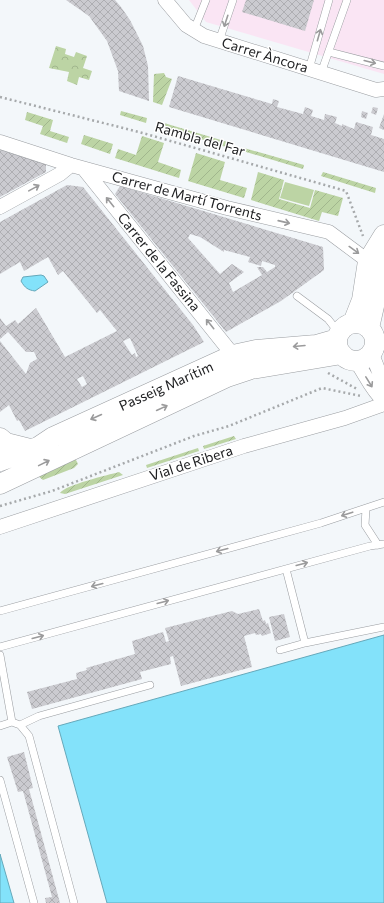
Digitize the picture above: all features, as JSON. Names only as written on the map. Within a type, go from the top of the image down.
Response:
[{"type":"street","name":"Carrer Àncora","points":[[165,0],[176,14],[194,30],[204,36],[382,92]]},
{"type":"street","name":"Carrer de Martí Torrents","points":[[0,142],[77,167],[227,208],[329,232],[376,261]]},
{"type":"street","points":[[0,207],[60,174],[77,167]]},
{"type":"street","name":"Carrer de la Fassina","points":[[77,167],[233,356]]},
{"type":"street","points":[[384,235],[376,261],[359,342],[372,386],[376,394],[384,402]]},
{"type":"street","points":[[359,342],[384,384]]},
{"type":"street","name":"Passeig Marítim","points":[[1,461],[233,356],[256,350],[359,342]]},
{"type":"street","name":"Passeig Marítim","points":[[3,482],[227,377],[251,369],[359,342]]},
{"type":"street","name":"Vial de Ribera","points":[[0,527],[244,446],[345,418],[384,402]]},
{"type":"street","points":[[0,438],[6,443],[30,449]]},
{"type":"street","name":"Passeig Marítim","points":[[1,461],[9,464],[12,470],[3,482]]},
{"type":"lane","points":[[194,30],[206,0]]},
{"type":"lane","points":[[219,41],[233,0]]},
{"type":"lane","points":[[315,71],[329,0]]},
{"type":"lane","points":[[315,71],[329,52],[347,0]]},
{"type":"lane","points":[[329,52],[384,66]]},
{"type":"lane","points":[[297,296],[359,342]]},
{"type":"lane","points":[[0,611],[366,509],[384,502]]},
{"type":"lane","points":[[0,647],[381,544],[365,525],[366,509]]},
{"type":"lane","points":[[286,569],[305,643]]},
{"type":"lane","points":[[280,650],[305,643],[384,627]]},
{"type":"lane","points":[[0,656],[12,722]]},
{"type":"lane","points":[[20,725],[39,716],[150,685]]},
{"type":"lane","points":[[0,726],[12,722],[20,725],[29,736],[74,903]]},
{"type":"lane","points":[[0,780],[34,903]]},
{"type":"path","name":"Rambla del Far","points":[[0,98],[139,132],[346,191],[364,235]]},
{"type":"path","points":[[326,372],[356,389]]},
{"type":"path","points":[[0,506],[52,491],[194,436],[229,426],[322,388],[360,396]]},
{"type":"shaded area","points":[[189,0],[384,0],[384,74],[206,22]]},
{"type":"green space","points":[[56,46],[66,49],[65,54],[74,57],[76,52],[87,56],[83,68],[92,71],[89,80],[79,77],[77,85],[67,81],[69,72],[49,68]]},
{"type":"green space","points":[[164,73],[166,77],[172,79],[162,105],[153,102],[154,74]]},
{"type":"green space","points":[[121,111],[147,118],[146,123],[120,115]]},
{"type":"green space","points":[[27,112],[53,120],[50,131],[69,137],[67,143],[40,134],[43,126],[25,120]]},
{"type":"green space","points":[[164,123],[231,143],[229,148],[163,127]]},
{"type":"green space","points":[[84,135],[113,144],[110,154],[81,144]]},
{"type":"green space","points":[[142,136],[164,143],[158,162],[181,170],[179,178],[115,158],[118,149],[136,155]]},
{"type":"green space","points":[[244,148],[304,165],[303,169],[243,151]]},
{"type":"green space","points":[[196,153],[225,162],[220,180],[247,188],[244,198],[188,181]]},
{"type":"green space","points":[[258,172],[284,180],[279,199],[310,208],[315,190],[343,198],[338,216],[322,212],[319,221],[251,200]]},
{"type":"green space","points":[[323,172],[376,188],[375,193],[321,176]]},
{"type":"green space","points":[[285,182],[314,190],[309,206],[280,198]]},
{"type":"green space","points":[[234,436],[236,439],[204,449],[203,446]]},
{"type":"green space","points":[[198,448],[199,451],[147,468],[146,465]]},
{"type":"green space","points":[[75,458],[78,464],[74,468],[43,480],[38,476]]},
{"type":"green space","points":[[119,472],[123,475],[65,494],[60,493],[78,484]]},
{"type":"water","points":[[44,276],[48,282],[35,291],[27,288],[21,281],[23,277]]},
{"type":"water","points":[[384,635],[384,903],[107,903],[58,726]]},
{"type":"water","points":[[0,854],[14,903],[0,903]]},
{"type":"building","points":[[66,0],[115,0],[121,7],[130,20],[143,46],[148,66],[149,101],[119,91],[118,71],[107,41],[89,16]]},
{"type":"building","points":[[246,0],[314,0],[305,31],[242,12]]},
{"type":"building","points":[[178,76],[272,104],[273,99],[279,101],[277,107],[303,114],[305,107],[313,110],[311,116],[324,120],[325,114],[337,117],[335,123],[342,126],[342,124],[354,129],[356,122],[373,127],[371,135],[384,139],[384,172],[169,107]]},
{"type":"building","points":[[373,107],[378,108],[376,115],[371,113]]},
{"type":"building","points":[[362,111],[368,113],[366,119],[361,117]]},
{"type":"building","points":[[384,114],[384,130],[379,128]]},
{"type":"building","points":[[0,150],[46,164],[46,172],[0,197]]},
{"type":"building","points":[[67,185],[83,187],[193,325],[204,342],[25,431],[19,420],[17,421],[9,405],[0,412],[0,341],[26,374],[30,363],[37,359],[34,352],[26,352],[8,332],[0,339],[0,318],[6,326],[15,320],[18,324],[36,308],[65,357],[117,331],[100,310],[97,313],[63,271],[58,275],[48,257],[24,271],[20,262],[0,274],[0,222]],"holes":[[[130,338],[138,356],[136,357],[135,353],[132,355],[123,341]],[[83,376],[87,384],[82,387],[77,379]]]},
{"type":"building","points":[[120,186],[323,247],[324,270],[281,301],[226,332],[115,194]],"holes":[[[190,234],[200,237],[224,252],[224,250],[250,257],[248,262],[261,266],[262,261],[275,265],[275,267],[267,272],[263,267],[257,267],[262,275],[233,292],[229,283],[244,272],[232,264],[220,274],[188,238]]]},
{"type":"building","points":[[259,609],[263,621],[265,620],[266,624],[268,623],[271,633],[262,636],[261,634],[256,635],[255,633],[244,636],[252,667],[181,686],[173,656],[170,657],[171,664],[140,672],[142,679],[32,709],[27,692],[77,679],[76,673],[87,670],[86,668],[135,654],[132,641],[163,632],[166,642],[169,641],[165,628],[232,611],[238,614]]},
{"type":"building","points":[[284,614],[290,637],[275,641],[269,617]]},
{"type":"building","points":[[24,752],[33,788],[29,789],[60,903],[46,903],[45,898],[52,897],[23,791],[18,792],[7,757]]}]
